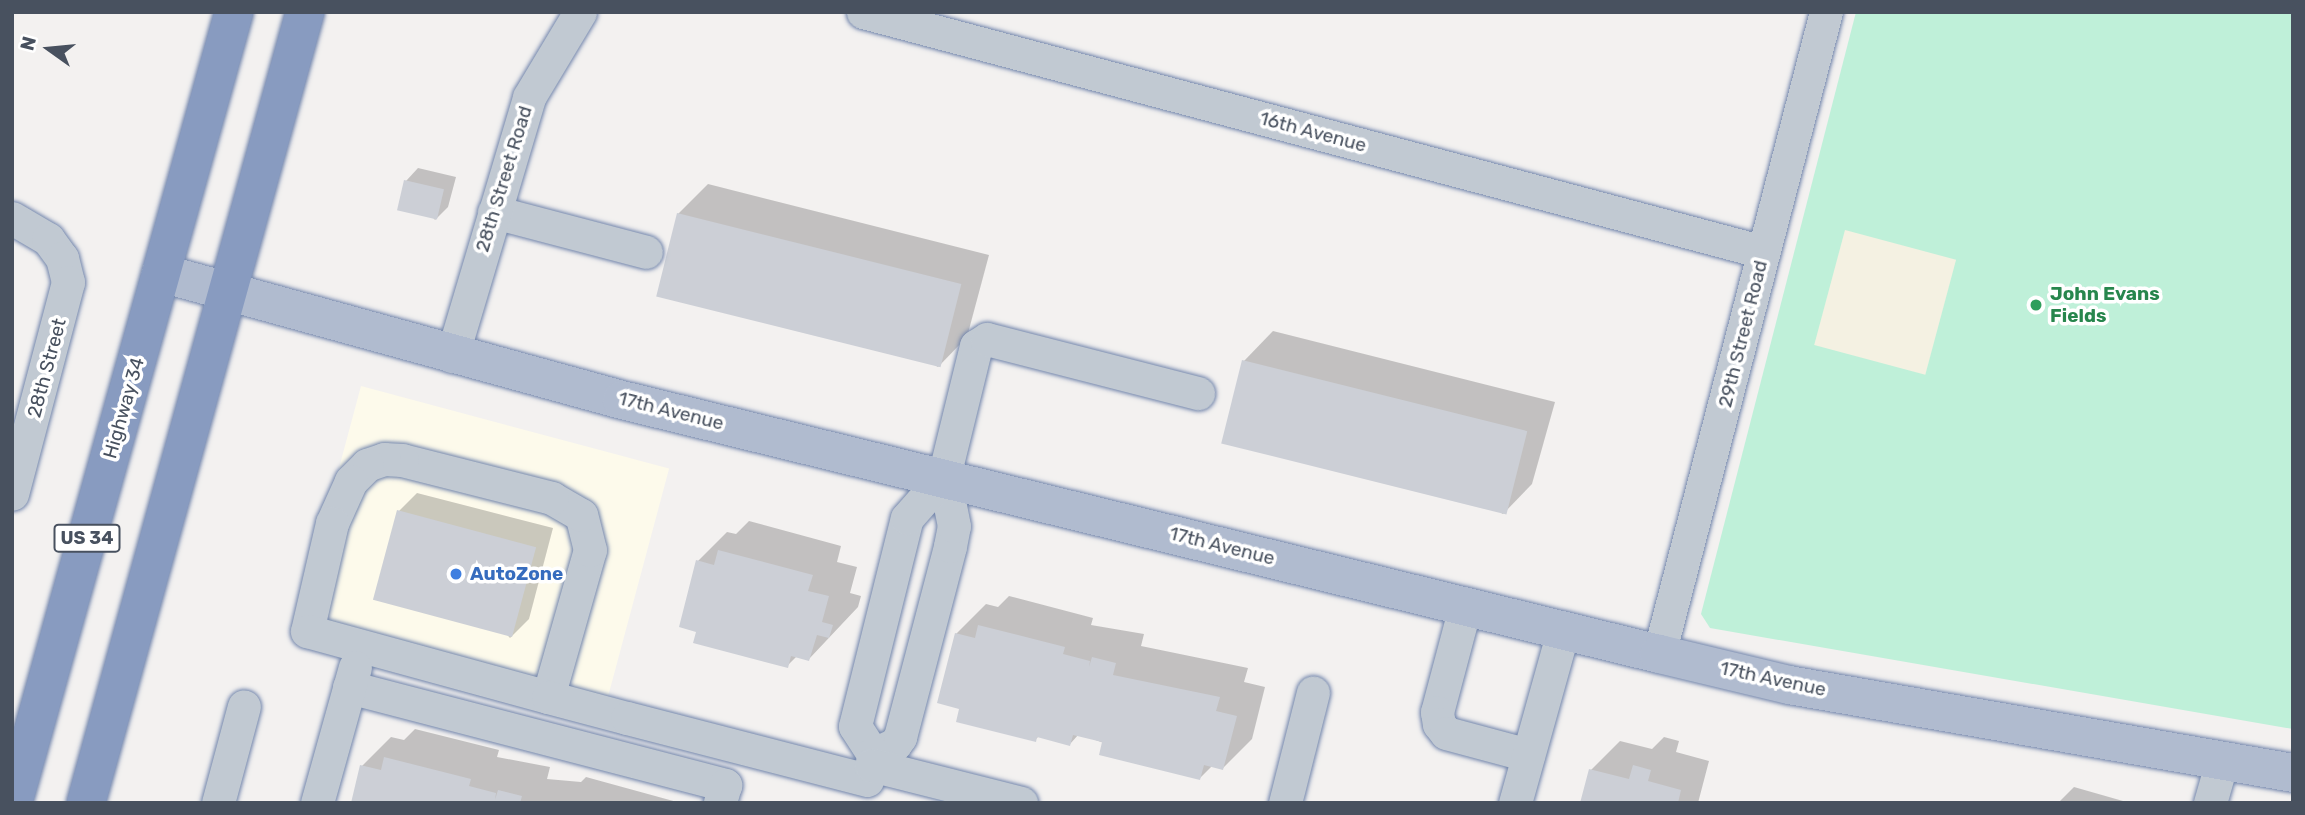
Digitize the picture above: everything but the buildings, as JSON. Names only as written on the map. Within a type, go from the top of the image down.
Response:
[{"type":"highway","name":"Highway 34","points":[[13,803],[234,12]]},
{"type":"highway","points":[[86,803],[230,293],[305,12]]},
{"type":"main road","name":"17th Avenue","points":[[161,274],[452,356],[944,476],[1563,632],[1790,685],[2293,773]]},
{"type":"street","name":"28th Street Road","points":[[452,356],[529,97],[580,12]]},
{"type":"street","name":"16th Avenue","points":[[863,12],[1764,252]]},
{"type":"street","name":"29th Street Road","points":[[1659,654],[1826,12]]},
{"type":"street","points":[[495,212],[646,252]]},
{"type":"street","name":"28th Street","points":[[12,218],[48,239],[62,258],[68,282],[12,494]]},
{"type":"street","points":[[868,775],[901,737],[950,546],[954,526],[944,476],[976,346],[987,340],[1198,393]]},
{"type":"street","points":[[548,696],[590,550],[581,515],[552,498],[402,460],[367,465],[351,481],[332,523],[307,631],[548,696],[868,775],[1021,803]]},
{"type":"street","points":[[868,775],[855,726],[907,518],[944,476]]},
{"type":"street","points":[[1465,607],[1437,712],[1439,724],[1446,733],[1528,755]]},
{"type":"street","points":[[1515,803],[1563,632]]},
{"type":"street","points":[[317,803],[360,646]]},
{"type":"street","points":[[349,687],[724,785],[720,803]]},
{"type":"street","points":[[1285,803],[1313,692]]},
{"type":"street","points":[[218,803],[244,706]]},
{"type":"street","points":[[2210,803],[2222,761]]},
{"type":"shaded area","points":[[361,386],[669,469],[601,724],[293,641]]},
{"type":"green space","name":"John Evans Fields","points":[[1856,12],[2293,12],[2293,729],[1710,628],[1701,614]]},
{"type":"sand","points":[[1845,230],[1956,260],[1925,375],[1814,345]]},
{"type":"place","name":"John Evans Fields","points":[[2036,305]]},
{"type":"place","name":"AutoZone","points":[[456,574]]}]
